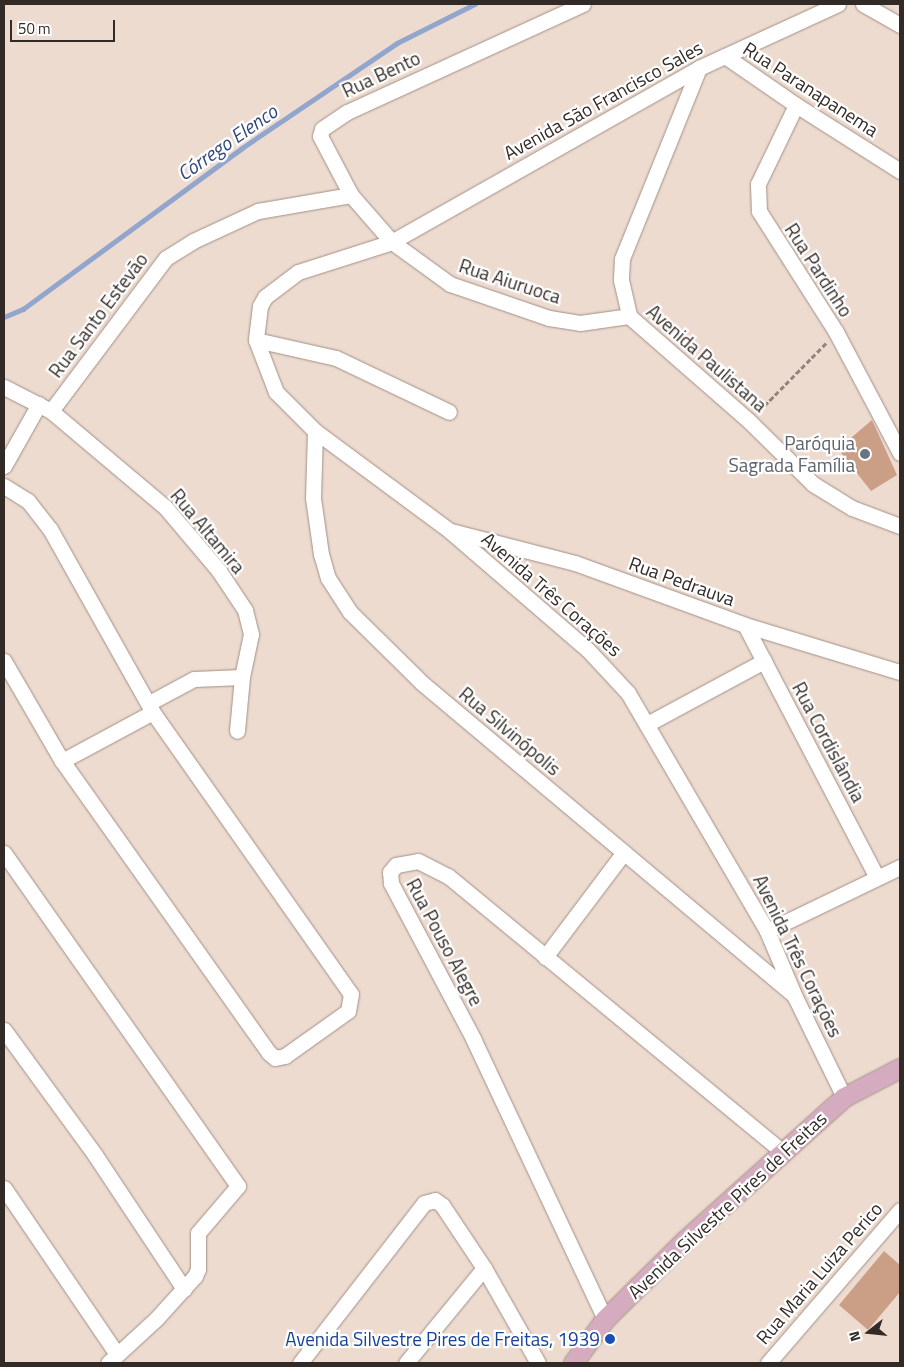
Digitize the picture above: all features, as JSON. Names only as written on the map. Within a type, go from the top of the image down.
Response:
[{"type":"main road","name":"Avenida Silvestre Pires de Freitas","points":[[573,1363],[605,1319],[685,1240],[844,1097],[900,1068]]},
{"type":"street","name":"Rua Bento","points":[[392,242],[351,196],[323,144],[320,136],[322,129],[347,112],[583,4]]},
{"type":"street","name":"Avenida São Francisco Sales","points":[[392,242],[699,68],[838,4]]},
{"type":"street","points":[[863,4],[900,25]]},
{"type":"street","name":"Rua Paranapanema","points":[[725,56],[796,106],[900,171]]},
{"type":"street","name":"Avenida Paulistana","points":[[699,68],[622,259],[621,280],[629,316],[749,421],[831,498],[900,526]]},
{"type":"street","name":"Rua Pardinho","points":[[796,106],[758,184],[756,198],[768,228],[836,332],[900,453]]},
{"type":"street","name":"Rua Santo Estevão","points":[[4,466],[45,408],[166,258],[193,241],[258,211],[351,196]]},
{"type":"street","name":"Rua Aiuruoca","points":[[392,242],[450,284],[549,318],[580,323],[629,316]]},
{"type":"street","name":"Avenida Três Corações","points":[[392,242],[306,269],[275,287],[260,306],[256,340],[276,392],[315,430],[450,531],[609,669],[647,724],[767,931],[795,997],[844,1097]]},
{"type":"street","points":[[256,340],[336,358],[449,412]]},
{"type":"street","points":[[4,388],[45,408]]},
{"type":"street","name":"Rua Altamira","points":[[45,408],[165,508],[219,571],[245,610],[251,634],[242,677],[238,731]]},
{"type":"street","name":"Rua Silvinópolis","points":[[315,430],[313,498],[321,554],[337,593],[350,612],[422,683],[795,997]]},
{"type":"street","points":[[4,486],[28,501],[50,529],[151,708],[351,994],[348,1011],[284,1056],[275,1058],[269,1053],[62,761],[4,661]]},
{"type":"street","name":"Rua Pedrauva","points":[[450,531],[575,563],[745,626],[900,672]]},
{"type":"street","name":"Rua Cordislândia","points":[[745,626],[877,877]]},
{"type":"street","points":[[647,724],[764,661]]},
{"type":"street","points":[[62,761],[151,708],[194,679],[242,677]]},
{"type":"street","points":[[545,957],[624,852]]},
{"type":"street","points":[[4,853],[237,1185],[237,1189],[198,1233],[198,1269],[184,1289],[113,1359],[4,1188]]},
{"type":"street","name":"Rua Pouso Alegre","points":[[605,1319],[474,1040],[391,883],[390,872],[396,865],[406,861],[418,861],[432,866],[783,1152]]},
{"type":"street","points":[[767,931],[900,867]]},
{"type":"street","points":[[4,1030],[94,1155],[184,1289]]},
{"type":"street","points":[[300,1363],[424,1203],[435,1200],[442,1205],[484,1268],[538,1363]]},
{"type":"street","name":"Rua Maria Luiza Perico","points":[[768,1363],[900,1210]]},
{"type":"street","points":[[406,1363],[484,1268]]},
{"type":"path","points":[[749,421],[836,332]]},
{"type":"building","name":"Paróquia Sagrada Família","points":[[872,420],[897,475],[871,491],[838,449]]},
{"type":"building","points":[[884,1251],[900,1265],[900,1292],[868,1330],[839,1305]]},
{"type":"waterway","name":"Córrego Elenco","points":[[4,317],[23,309],[242,148],[397,43],[475,4]]},
{"type":"place","name":"Paróquia Sagrada Família","points":[[865,454]]},
{"type":"place","name":"Avenida Silvestre Pires de Freitas, 1939","points":[[610,1339]]}]
